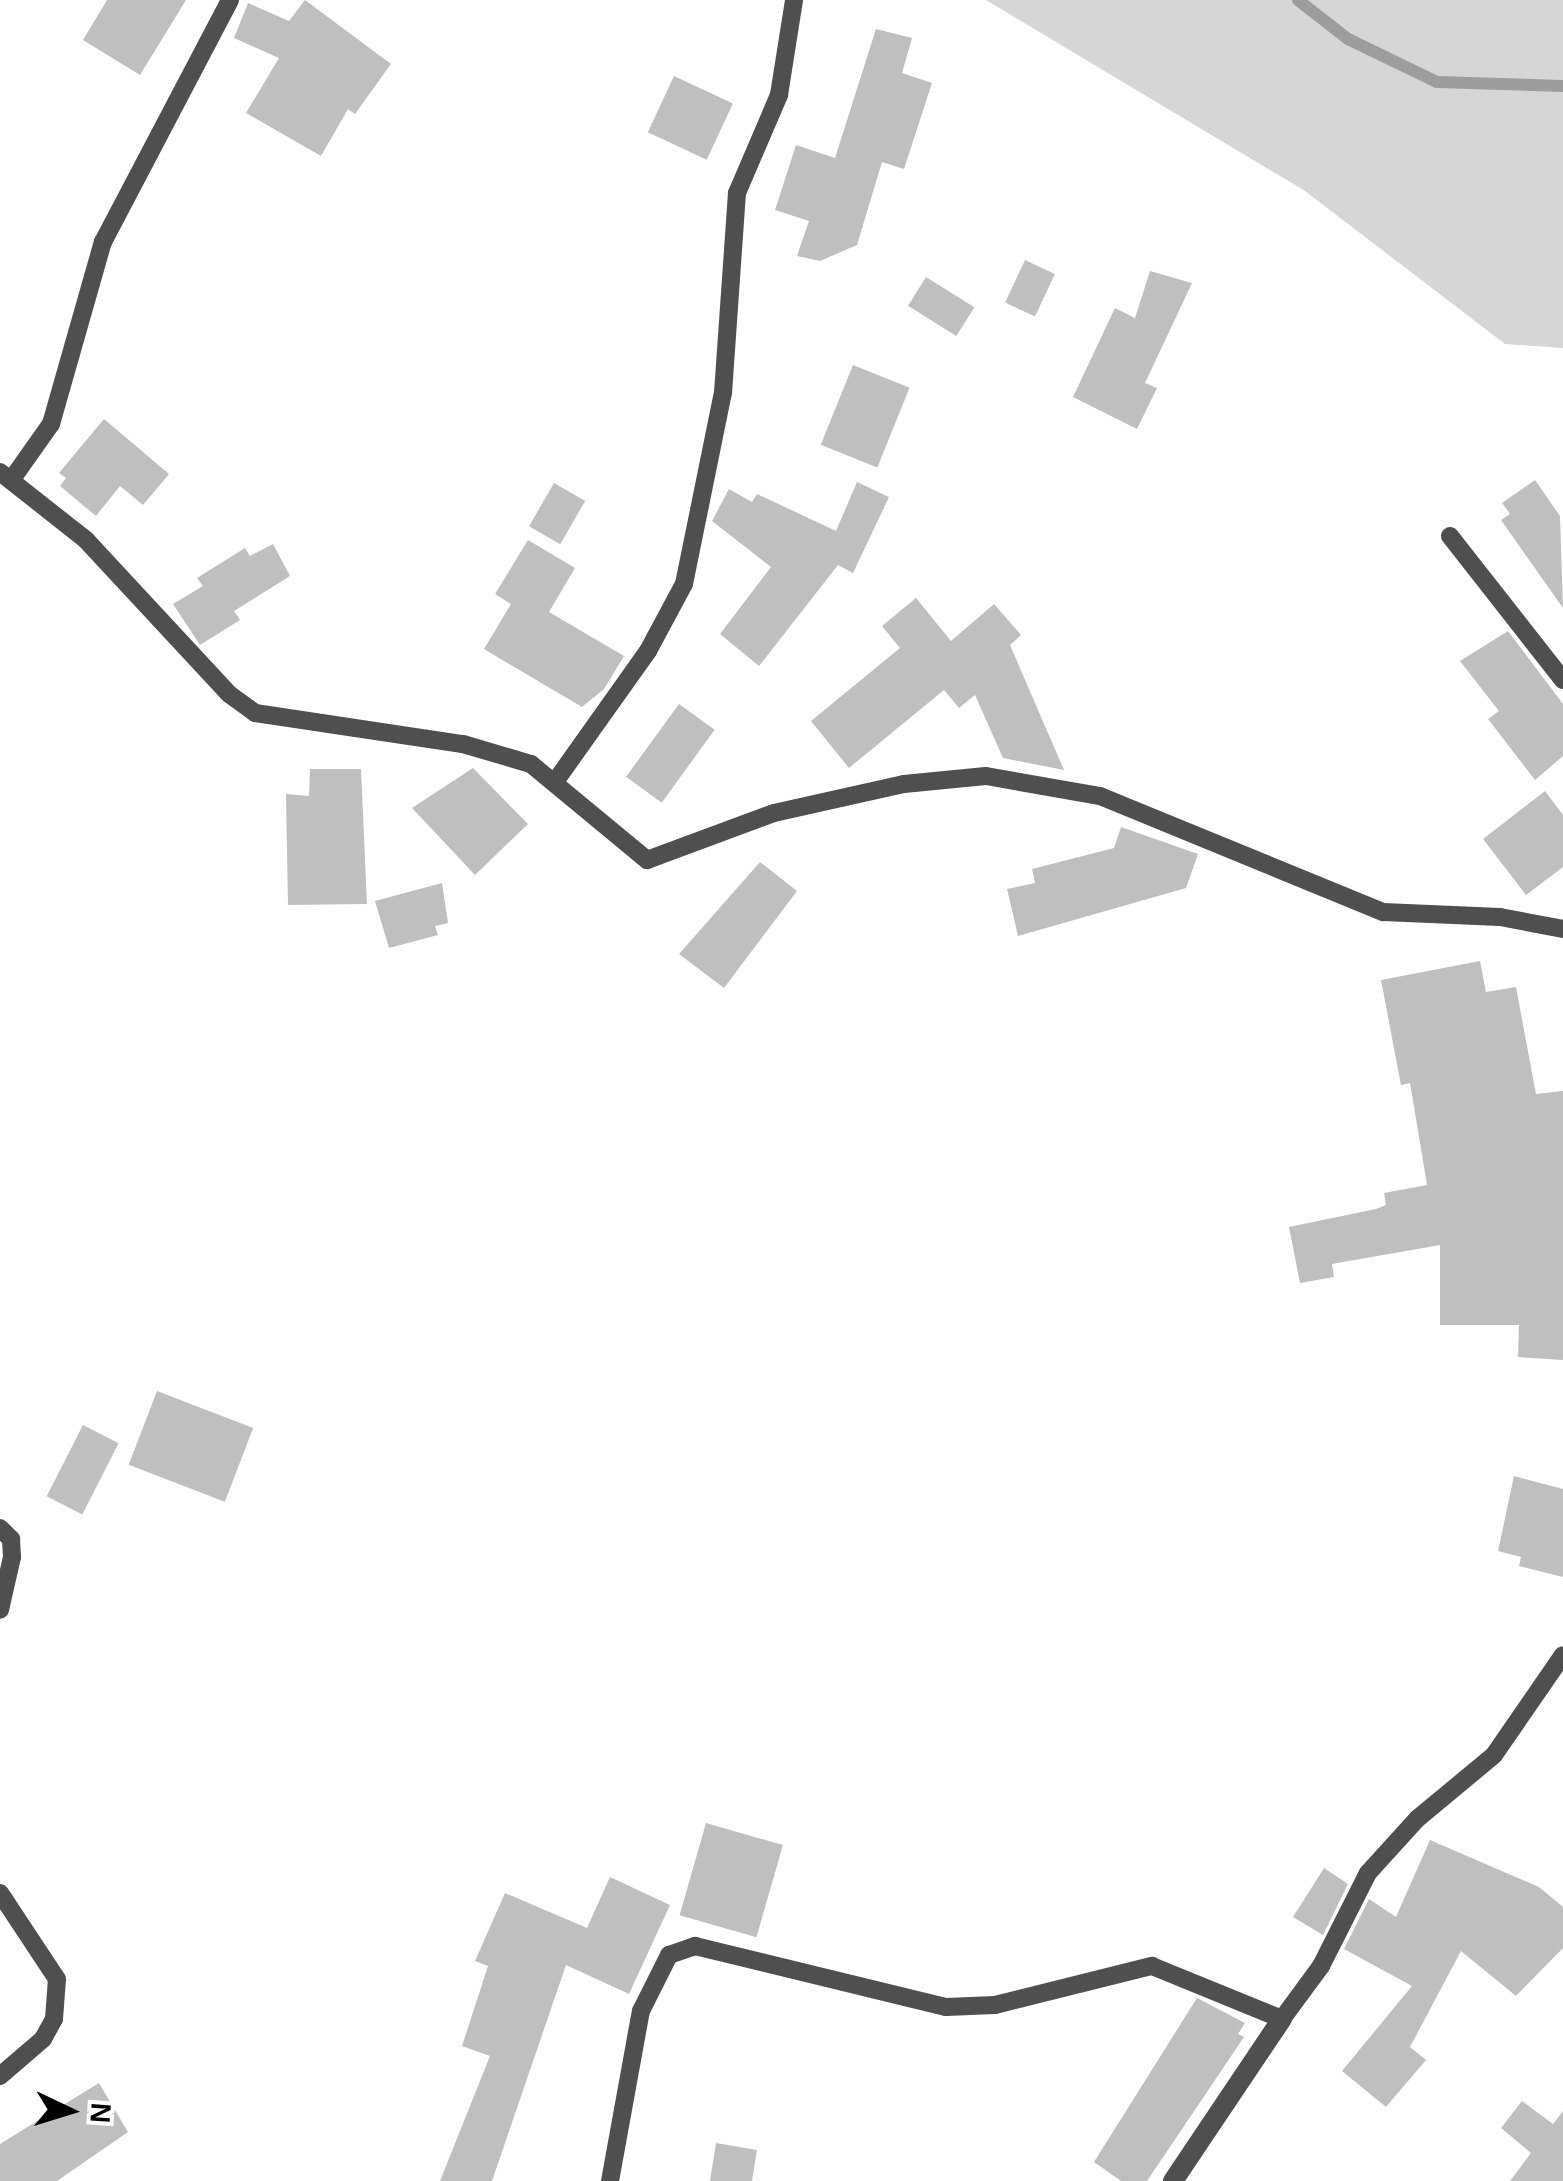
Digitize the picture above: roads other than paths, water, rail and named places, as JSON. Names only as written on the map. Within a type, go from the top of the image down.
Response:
[{"type":"street","points":[[1173,2181],[1282,2019]]},
{"type":"lane","points":[[230,0],[103,242],[51,424],[6,476],[86,540],[229,694],[256,713],[463,744],[531,764],[556,780],[647,860],[734,824],[849,795],[947,778],[1038,782],[1100,796],[1382,912],[1500,917],[1563,930]]},
{"type":"lane","points":[[556,780],[648,651],[684,584],[723,394],[737,192],[778,95],[794,0]]},
{"type":"lane","points":[[1450,536],[1563,680]]},
{"type":"lane","points":[[0,1528],[11,1539],[12,1557],[0,1610]]},
{"type":"lane","points":[[610,2181],[641,2011],[668,1955],[695,1946],[946,2008],[995,2005],[1152,1966],[1282,2019],[1321,1966],[1368,1873],[1416,1819],[1494,1754],[1563,1655]]},
{"type":"lane","points":[[0,1893],[48,1962],[56,1991],[54,2020],[43,2038],[0,2076]]},
{"type":"waterway","points":[[1298,0],[1348,39],[1437,82],[1563,86]]}]
